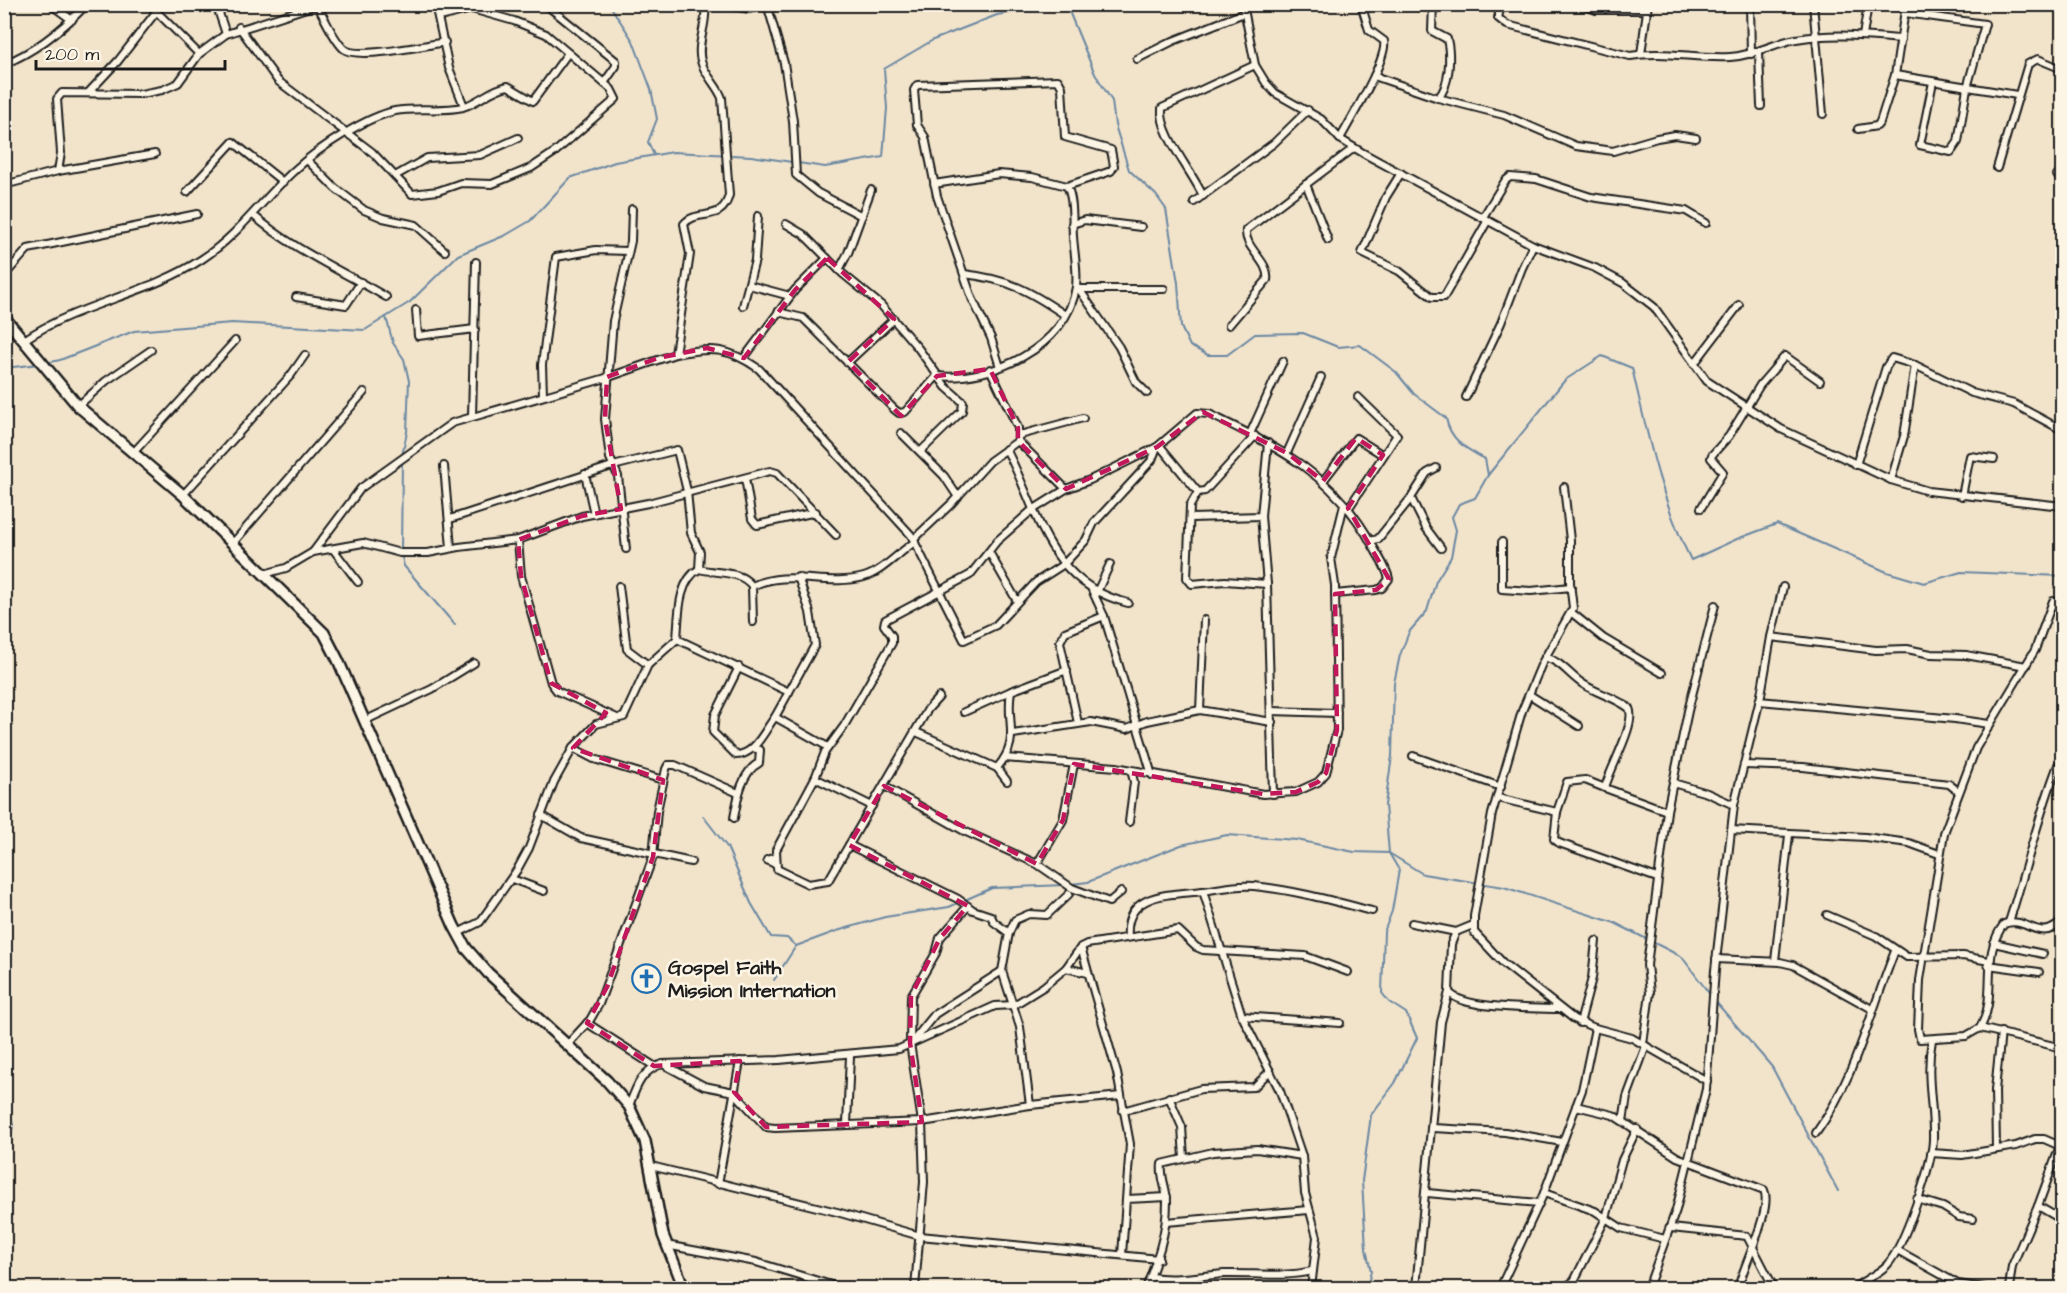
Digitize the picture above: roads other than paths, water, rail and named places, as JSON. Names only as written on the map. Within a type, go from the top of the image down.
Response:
[{"type":"main road","points":[[4,317],[78,406],[183,495],[324,633],[466,948],[488,973],[568,1044],[629,1106],[641,1129],[651,1166],[666,1245],[684,1288]]},
{"type":"street","points":[[50,4],[72,20]]},
{"type":"street","points":[[4,64],[40,45],[72,20],[87,4]]},
{"type":"street","points":[[149,4],[199,54]]},
{"type":"street","points":[[216,4],[226,34]]},
{"type":"street","points":[[435,4],[440,17],[451,74],[464,106]]},
{"type":"street","points":[[545,4],[616,61],[616,66],[604,83]]},
{"type":"street","points":[[675,354],[690,254],[684,224],[688,220],[714,214],[723,208],[729,195],[722,98],[718,87],[703,67],[700,54],[706,23],[705,6],[685,4]]},
{"type":"street","points":[[720,4],[750,9],[764,4],[784,63],[793,121],[796,175],[818,194],[862,216]]},
{"type":"street","points":[[1243,4],[1255,65],[1275,93],[1308,110],[1340,139],[1354,148],[1533,245],[1595,268],[1646,298],[1713,386],[1727,392],[1780,429],[1891,480],[1928,491],[2062,506]]},
{"type":"street","points":[[1340,139],[1374,76],[1385,43],[1370,30],[1361,4]]},
{"type":"street","points":[[1433,4],[1432,31],[1447,39],[1451,56],[1443,93],[1438,98]]},
{"type":"street","points":[[1501,4],[1498,18],[1507,25],[1622,55],[1654,52],[1702,58],[1751,54],[1790,40],[1816,37],[1863,36],[1901,39]]},
{"type":"street","points":[[1580,4],[1596,10],[1648,7],[1641,54]]},
{"type":"street","points":[[1750,4],[1751,54]]},
{"type":"street","points":[[1813,4],[1823,114]]},
{"type":"street","points":[[1863,36],[1868,4]]},
{"type":"street","points":[[1858,129],[1877,126],[1895,75],[1906,4]]},
{"type":"street","points":[[58,171],[61,153],[57,99],[62,93],[141,94],[162,90],[178,82],[199,54],[239,27],[318,5],[342,47],[349,52],[396,51],[445,42]]},
{"type":"street","points":[[239,27],[278,81],[347,133],[412,194],[461,183],[492,184],[531,168],[555,152],[614,102],[616,97],[604,83],[546,34],[474,7],[440,17]]},
{"type":"street","points":[[89,92],[118,61],[156,12]]},
{"type":"street","points":[[1137,59],[1173,41],[1244,13]]},
{"type":"street","points":[[1905,14],[1985,24],[1967,88],[1958,142],[1952,152],[1920,145],[1933,82]]},
{"type":"street","points":[[1759,52],[1761,106]]},
{"type":"street","points":[[24,340],[62,318],[148,284],[202,259],[253,215],[307,160],[347,133],[393,111],[464,106],[490,92],[508,86],[533,101],[568,53]]},
{"type":"street","points":[[1997,168],[2028,64],[2032,60],[2046,61],[2062,69]]},
{"type":"street","points":[[1203,196],[1195,178],[1173,145],[1162,115],[1162,108],[1255,65]]},
{"type":"street","points":[[1895,75],[2017,95]]},
{"type":"street","points":[[1374,76],[1438,98],[1504,115],[1576,146],[1613,151],[1675,135],[1696,138]]},
{"type":"street","points":[[934,184],[999,174],[1016,174],[1068,186],[1111,171],[1114,166],[1113,153],[1109,148],[1065,137],[1062,87],[1058,80],[1052,78],[1035,82],[999,80],[917,85],[914,90],[917,125],[925,137],[934,184],[964,274],[1000,367]]},
{"type":"street","points":[[1194,202],[1274,143],[1308,110]]},
{"type":"street","points":[[394,176],[427,158],[480,155],[518,138]]},
{"type":"street","points":[[187,192],[233,142],[283,182]]},
{"type":"street","points":[[1229,325],[1267,280],[1267,271],[1246,239],[1246,230],[1354,148]]},
{"type":"street","points":[[4,184],[58,171],[155,154]]},
{"type":"street","points":[[307,160],[335,188],[364,210],[383,218],[416,225],[445,251]]},
{"type":"street","points":[[1401,172],[1386,196],[1362,254],[1399,271],[1432,297],[1443,297],[1505,181],[1510,177],[1536,179],[1591,197],[1686,211],[1706,223]]},
{"type":"street","points":[[2057,176],[2062,182]]},
{"type":"street","points":[[1306,184],[1328,240]]},
{"type":"street","points":[[778,312],[803,318],[899,413],[905,412],[937,376],[957,376],[1000,367],[1041,347],[1065,315],[1077,289],[1068,186]]},
{"type":"street","points":[[839,270],[872,190]]},
{"type":"street","points":[[626,549],[605,419],[607,377],[618,289],[628,251],[632,209]]},
{"type":"street","points":[[4,276],[28,249],[197,214]]},
{"type":"street","points":[[253,215],[278,237],[386,297]]},
{"type":"street","points":[[743,306],[756,248],[758,216]]},
{"type":"street","points":[[1072,224],[1085,220],[1141,227]]},
{"type":"street","points":[[786,224],[803,234],[826,258],[894,319],[937,376],[964,406],[921,451]]},
{"type":"street","points":[[1466,397],[1501,323],[1522,267],[1533,245]]},
{"type":"street","points":[[543,395],[542,365],[556,257],[578,252],[628,251]]},
{"type":"street","points":[[744,358],[790,296],[826,258]]},
{"type":"street","points":[[472,416],[476,262]]},
{"type":"street","points":[[964,274],[989,277],[1021,287],[1065,315]]},
{"type":"street","points":[[296,297],[346,305],[361,282]]},
{"type":"street","points":[[749,285],[790,296]]},
{"type":"street","points":[[1077,289],[1164,289]]},
{"type":"street","points":[[1077,289],[1119,347],[1136,382],[1147,393]]},
{"type":"street","points":[[1694,364],[1739,305]]},
{"type":"street","points":[[416,310],[418,336],[475,329]]},
{"type":"street","points":[[848,362],[894,319]]},
{"type":"street","points":[[133,453],[236,341]]},
{"type":"street","points":[[313,552],[361,488],[452,423],[607,377],[675,354],[707,348],[744,358],[759,369],[914,541],[964,640],[996,625],[1044,575],[1064,564],[1086,540],[1094,523],[1152,460],[1158,446]]},
{"type":"street","points":[[78,406],[106,381],[151,350]]},
{"type":"street","points":[[183,495],[291,375],[305,355]]},
{"type":"street","points":[[1701,508],[1723,472],[1711,458],[1712,455],[1729,436],[1760,385],[1785,356],[1820,381]]},
{"type":"street","points":[[1856,465],[1888,361],[1892,358],[1915,365],[1972,393],[2014,404],[2062,430]]},
{"type":"street","points":[[1198,492],[1205,491],[1252,435],[1283,361]]},
{"type":"street","points":[[1891,480],[1904,436],[1915,365]]},
{"type":"street","points":[[990,369],[1019,438],[1065,489]]},
{"type":"street","points":[[1287,453],[1321,377]]},
{"type":"street","points":[[233,543],[364,392]]},
{"type":"street","points":[[1005,758],[1131,770],[1212,784],[1241,792],[1273,794],[1296,792],[1323,779],[1337,730],[1335,594],[1332,552],[1346,507],[1364,489],[1383,455],[1396,439],[1396,431],[1358,397]]},
{"type":"street","points":[[939,697],[929,707],[828,881],[821,884],[796,880],[777,869],[775,861],[780,840],[815,778],[828,747],[844,726],[892,643],[892,636],[884,625],[885,620],[970,575],[1001,537],[1031,511],[1065,489],[1090,480],[1158,446],[1194,416],[1203,412],[1287,453],[1323,481],[1346,507],[1370,541],[1388,574],[1388,582],[1376,590],[1335,594]]},
{"type":"street","points":[[752,586],[798,577],[835,580],[867,576],[914,541],[958,497],[984,466],[1019,438],[1083,418]]},
{"type":"street","points":[[901,433],[944,476],[958,497]]},
{"type":"street","points":[[1323,481],[1356,438],[1383,455]]},
{"type":"street","points":[[1268,443],[1261,516],[1267,584],[1273,794]]},
{"type":"street","points":[[1158,446],[1198,492]]},
{"type":"street","points":[[1006,448],[1031,511],[1064,564],[1094,591],[1128,603]]},
{"type":"street","points":[[450,519],[585,474],[678,450],[687,491],[691,533],[700,552],[699,569]]},
{"type":"street","points":[[1962,496],[1970,456],[1994,459]]},
{"type":"street","points":[[444,466],[451,548]]},
{"type":"street","points":[[1370,541],[1378,538],[1411,498],[1427,473],[1436,468]]},
{"type":"street","points":[[264,574],[286,568],[313,552],[363,543],[400,553],[428,553],[518,540],[594,514],[774,471],[816,512],[836,536]]},
{"type":"street","points":[[585,474],[594,514]]},
{"type":"street","points":[[745,478],[752,519],[758,525],[816,512]]},
{"type":"street","points":[[1564,486],[1570,540],[1572,613],[1545,657],[1520,717],[1492,814],[1473,925],[1479,940],[1503,963],[1580,1023],[1622,1035],[1645,1045],[1707,1081]]},
{"type":"street","points":[[1198,492],[1190,506],[1189,582],[1267,584]]},
{"type":"street","points":[[1411,498],[1426,528],[1441,548]]},
{"type":"street","points":[[1191,518],[1261,516]]},
{"type":"street","points":[[518,540],[521,576],[551,683],[558,691],[617,718]]},
{"type":"street","points":[[1502,542],[1502,589],[1531,591],[1570,587]]},
{"type":"street","points":[[333,549],[358,582]]},
{"type":"street","points":[[989,552],[1017,601]]},
{"type":"street","points":[[1094,591],[1110,564]]},
{"type":"street","points":[[458,933],[480,922],[512,879],[529,848],[554,782],[573,748],[596,724],[624,717],[648,665],[677,639],[680,602],[693,573],[699,569],[746,578],[752,586],[753,622]]},
{"type":"street","points":[[739,667],[715,715],[713,732],[738,756],[753,748],[775,717],[815,645],[810,612],[798,577]]},
{"type":"street","points":[[620,586],[627,649],[648,665]]},
{"type":"street","points":[[1648,1288],[1671,1228],[1707,1081],[1716,959],[1734,805],[1783,587]]},
{"type":"street","points":[[1094,591],[1104,616],[1152,775]]},
{"type":"street","points":[[2054,601],[2026,666],[1976,748],[1939,854],[1935,893],[1923,958],[1918,1036],[1923,1041],[1966,1036],[1980,1028],[1987,1009],[1988,963],[2000,930],[2009,922],[2042,810],[2058,765]]},
{"type":"street","points":[[1623,1121],[1627,1097],[1645,1045],[1650,993],[1647,965],[1654,929],[1657,878],[1667,811],[1715,605]]},
{"type":"street","points":[[1572,613],[1603,638],[1662,673]]},
{"type":"street","points":[[1078,723],[1060,642],[1061,636],[1104,616]]},
{"type":"street","points":[[1200,710],[1204,620]]},
{"type":"street","points":[[1771,637],[1876,650],[1907,649],[1925,654],[1966,655],[2026,666]]},
{"type":"street","points":[[677,639],[789,692]]},
{"type":"street","points":[[1545,657],[1561,663],[1581,683],[1616,699],[1632,711],[1605,789]]},
{"type":"street","points":[[364,721],[432,689],[474,663]]},
{"type":"street","points":[[964,712],[1067,670]]},
{"type":"street","points":[[997,768],[1005,758],[1013,734],[1011,691]]},
{"type":"street","points":[[1530,695],[1579,726]]},
{"type":"street","points":[[1759,701],[1989,724]]},
{"type":"street","points":[[1013,734],[1090,722],[1127,729],[1200,710],[1272,722]]},
{"type":"street","points":[[1271,711],[1337,713]]},
{"type":"street","points":[[775,717],[828,747]]},
{"type":"street","points":[[916,732],[997,768],[1006,781]]},
{"type":"street","points":[[573,748],[594,759],[663,780]]},
{"type":"street","points":[[734,818],[738,793],[753,766],[759,763],[760,750],[753,748]]},
{"type":"street","points":[[1413,756],[1501,787]]},
{"type":"street","points":[[1037,864],[1063,820],[1074,764]]},
{"type":"street","points":[[568,1044],[587,1023],[607,987],[655,852],[656,820],[666,768],[669,765],[675,765],[738,793]]},
{"type":"street","points":[[1744,765],[1803,767],[1949,784],[1959,792]]},
{"type":"street","points":[[1129,822],[1134,782],[1131,770]]},
{"type":"street","points":[[815,778],[872,806]]},
{"type":"street","points":[[1657,878],[1559,843],[1554,839],[1557,812],[1567,782],[1585,780],[1667,811]]},
{"type":"street","points":[[1673,783],[1707,793],[1734,805]]},
{"type":"street","points":[[884,786],[964,831],[1037,864],[1072,888],[1106,901],[1112,901],[1121,892]]},
{"type":"street","points":[[1498,798],[1557,812]]},
{"type":"street","points":[[541,815],[581,838],[655,852],[691,862]]},
{"type":"street","points":[[1731,830],[1844,835],[1899,841],[1915,844],[1939,854]]},
{"type":"street","points":[[1775,961],[1789,834]]},
{"type":"street","points":[[849,844],[991,916],[994,922],[1010,933]]},
{"type":"street","points":[[512,879],[544,891]]},
{"type":"street","points":[[1128,937],[1129,920],[1134,910],[1149,898],[1252,885],[1287,890],[1372,911]]},
{"type":"street","points":[[1203,891],[1220,952],[1242,1016],[1270,1071],[1294,1127],[1302,1156],[1309,1210],[1317,1237],[1312,1271],[1314,1284],[1311,1288]]},
{"type":"street","points":[[1030,1105],[1023,1047],[1014,1005],[1002,971],[1015,920],[1029,914],[1047,915],[1056,909],[1069,894]]},
{"type":"street","points":[[915,1288],[924,1182],[922,1122],[910,1043],[911,996],[936,953],[940,938],[968,906]]},
{"type":"street","points":[[1827,915],[1882,940],[1907,957],[1963,956],[2038,972]]},
{"type":"street","points":[[2009,922],[2044,932],[2059,929],[2062,921]]},
{"type":"street","points":[[1412,923],[1456,932],[1473,925]]},
{"type":"street","points":[[629,1106],[637,1083],[654,1066],[663,1064],[850,1056],[899,1050],[995,1006],[1014,1005],[1043,987],[1066,968],[1082,947],[1128,937],[1150,936],[1178,930],[1196,947],[1220,952],[1305,956],[1348,972]]},
{"type":"street","points":[[1416,1288],[1433,1128],[1441,1022],[1449,993],[1451,944],[1456,932]]},
{"type":"street","points":[[1580,1023],[1592,978],[1596,941]]},
{"type":"street","points":[[1994,943],[2043,954]]},
{"type":"street","points":[[1082,947],[1121,1096],[1130,1155],[1122,1255]]},
{"type":"street","points":[[1816,1133],[1854,1066],[1872,1010],[1895,951]]},
{"type":"street","points":[[1716,959],[1775,961],[1793,965],[1872,1010]]},
{"type":"street","points":[[1066,968],[1088,973]]},
{"type":"street","points":[[910,1043],[935,1014],[1002,971]]},
{"type":"street","points":[[1449,993],[1457,999],[1494,1006],[1560,1009]]},
{"type":"street","points":[[1242,1016],[1340,1023]]},
{"type":"street","points":[[587,1023],[654,1066]]},
{"type":"street","points":[[1500,1288],[1544,1193],[1576,1106],[1585,1078],[1595,1028]]},
{"type":"street","points":[[1980,1028],[2062,1048]]},
{"type":"street","points":[[1996,1148],[1995,1090],[2001,1032]]},
{"type":"street","points":[[1854,1288],[1887,1265],[1897,1250],[1917,1199],[1931,1153],[1932,1121],[1928,1063],[1932,1040]]},
{"type":"street","points":[[847,1124],[850,1056]]},
{"type":"street","points":[[718,1184],[740,1061]]},
{"type":"street","points":[[663,1064],[704,1086],[734,1092],[766,1127],[922,1122],[1030,1105],[1121,1096]]},
{"type":"street","points":[[1123,1111],[1201,1089],[1254,1087],[1270,1071]]},
{"type":"street","points":[[1169,1097],[1182,1127],[1184,1158]]},
{"type":"street","points":[[1576,1106],[1603,1111],[1637,1129],[1677,1157],[1764,1190],[1767,1195],[1738,1288]]},
{"type":"street","points":[[1433,1128],[1505,1132],[1562,1142]]},
{"type":"street","points":[[1564,1288],[1574,1281],[1605,1218],[1622,1160],[1637,1129]]},
{"type":"street","points":[[1931,1153],[1962,1155],[2016,1146],[2035,1139],[2044,1139],[2060,1146],[2038,1206],[2012,1266],[2009,1288]]},
{"type":"street","points":[[1146,1288],[1158,1259],[1166,1222],[1167,1197],[1162,1164],[1184,1158],[1257,1149],[1302,1156]]},
{"type":"street","points":[[651,1166],[837,1212],[920,1236],[1158,1259]]},
{"type":"street","points":[[1426,1193],[1539,1203]]},
{"type":"street","points":[[1544,1193],[1595,1211],[1621,1228],[1665,1239]]},
{"type":"street","points":[[1127,1199],[1167,1197]]},
{"type":"street","points":[[1917,1199],[1943,1207],[1959,1217],[1973,1219]]},
{"type":"street","points":[[2038,1206],[2062,1220]]},
{"type":"street","points":[[1166,1222],[1309,1210]]},
{"type":"street","points":[[1671,1228],[1739,1233],[1748,1236],[1774,1288]]},
{"type":"street","points":[[666,1245],[764,1265],[841,1288]]},
{"type":"street","points":[[1897,1250],[1958,1284],[1984,1288]]},
{"type":"street","points":[[1151,1277],[1168,1279],[1226,1274],[1299,1274],[1312,1271]]},
{"type":"waterway","points":[[609,4],[633,41],[651,89],[657,119],[648,142],[654,155]]},
{"type":"waterway","points":[[46,363],[60,360],[134,331],[232,323],[365,330],[410,302],[458,255],[506,235],[530,221],[570,178],[615,162],[673,152],[751,156],[825,167],[883,157],[887,108],[884,69],[933,40],[997,15],[1058,4]]},
{"type":"waterway","points":[[1066,4],[1095,74],[1112,101],[1115,125],[1129,170],[1156,195],[1166,209],[1178,283],[1181,327],[1190,346],[1208,355],[1227,355],[1255,334],[1303,333],[1338,347],[1360,345],[1396,372],[1414,394],[1446,418],[1451,432],[1460,443],[1485,459],[1488,475],[1475,498],[1459,504],[1452,517],[1456,530],[1451,557],[1436,581],[1427,611],[1409,632],[1400,655],[1394,683],[1392,756],[1385,805],[1389,853],[1399,870],[1392,911],[1384,932],[1382,993],[1389,1002],[1406,1013],[1417,1038],[1395,1083],[1371,1115],[1362,1181],[1366,1249],[1371,1271],[1367,1288]]},
{"type":"waterway","points":[[386,317],[393,343],[404,359],[409,381],[407,432],[402,456]]},
{"type":"waterway","points":[[1488,475],[1565,380],[1602,356],[1632,368],[1663,490],[1691,560],[1777,524],[1887,572],[1924,583],[1961,572],[2062,576]]},
{"type":"waterway","points":[[4,368],[40,364]]},
{"type":"waterway","points":[[402,462],[401,553],[404,566],[455,625]]},
{"type":"waterway","points":[[703,816],[727,847],[751,903],[771,937],[787,938],[796,946]]},
{"type":"waterway","points":[[1071,884],[1088,882],[1181,845],[1227,835],[1297,840],[1354,852],[1389,853],[1423,874],[1504,887],[1615,923],[1682,957],[1711,996]]},
{"type":"waterway","points":[[774,980],[796,946],[837,931],[885,917],[949,907],[992,888],[1065,885]]},
{"type":"waterway","points":[[1715,1001],[1772,1067],[1838,1191]]},
{"type":"waterway","points":[[4,1098],[13,1125],[4,1173]]},
{"type":"place","name":"Gospel Faith Mission Internation","points":[[647,979]]}]
